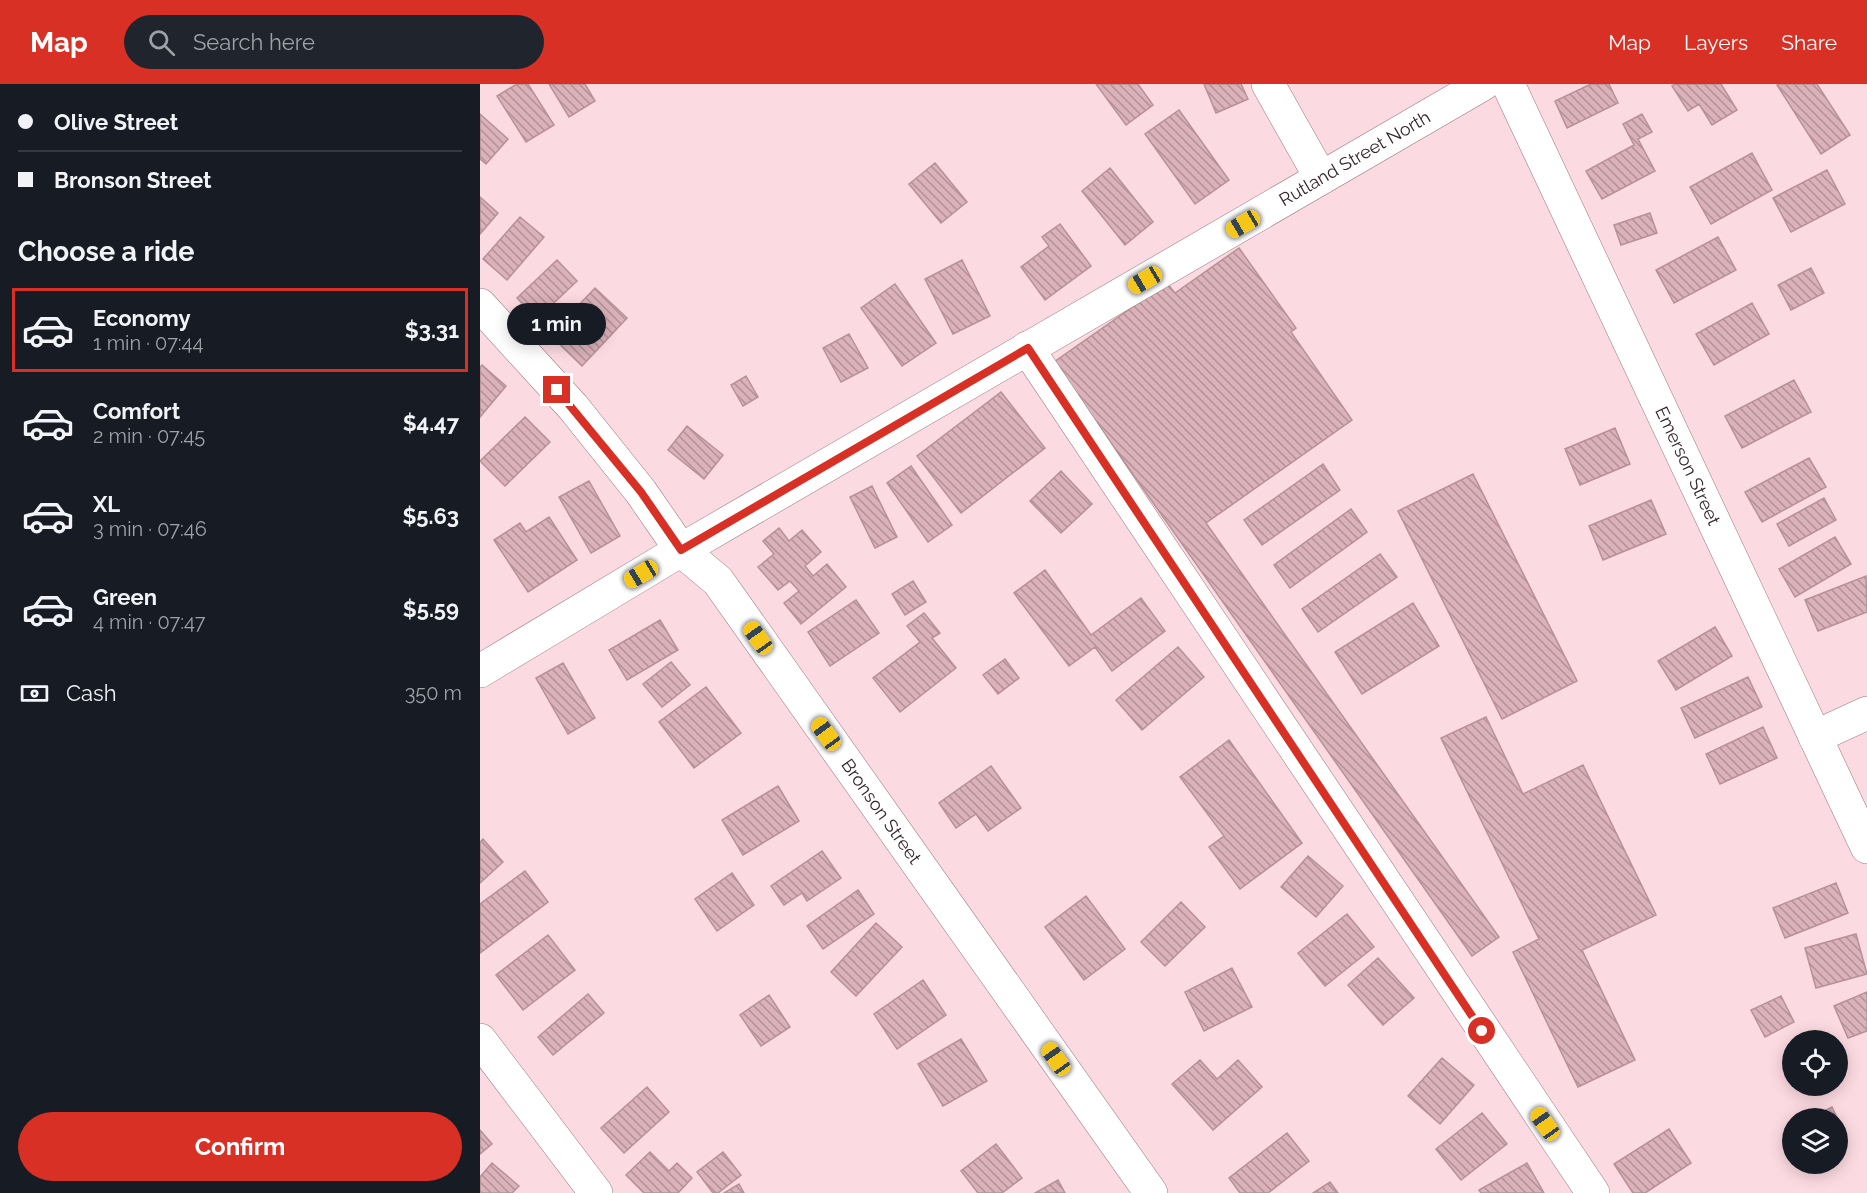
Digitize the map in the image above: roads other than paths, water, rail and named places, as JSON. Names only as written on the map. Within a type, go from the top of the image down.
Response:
[{"type":"street","points":[[1268,84],[1321,178]]},
{"type":"street","name":"Rutland Street North","points":[[480,670],[681,550],[1483,84]]},
{"type":"street","name":"Emerson Street","points":[[1508,84],[1867,848]]},
{"type":"street","name":"Bronson Street","points":[[480,305],[573,407],[641,492],[681,550],[718,581],[1151,1193]]},
{"type":"street","points":[[1028,348],[1593,1193]]},
{"type":"street","points":[[1815,737],[1867,713]]},
{"type":"street","points":[[480,1040],[596,1193]]}]
